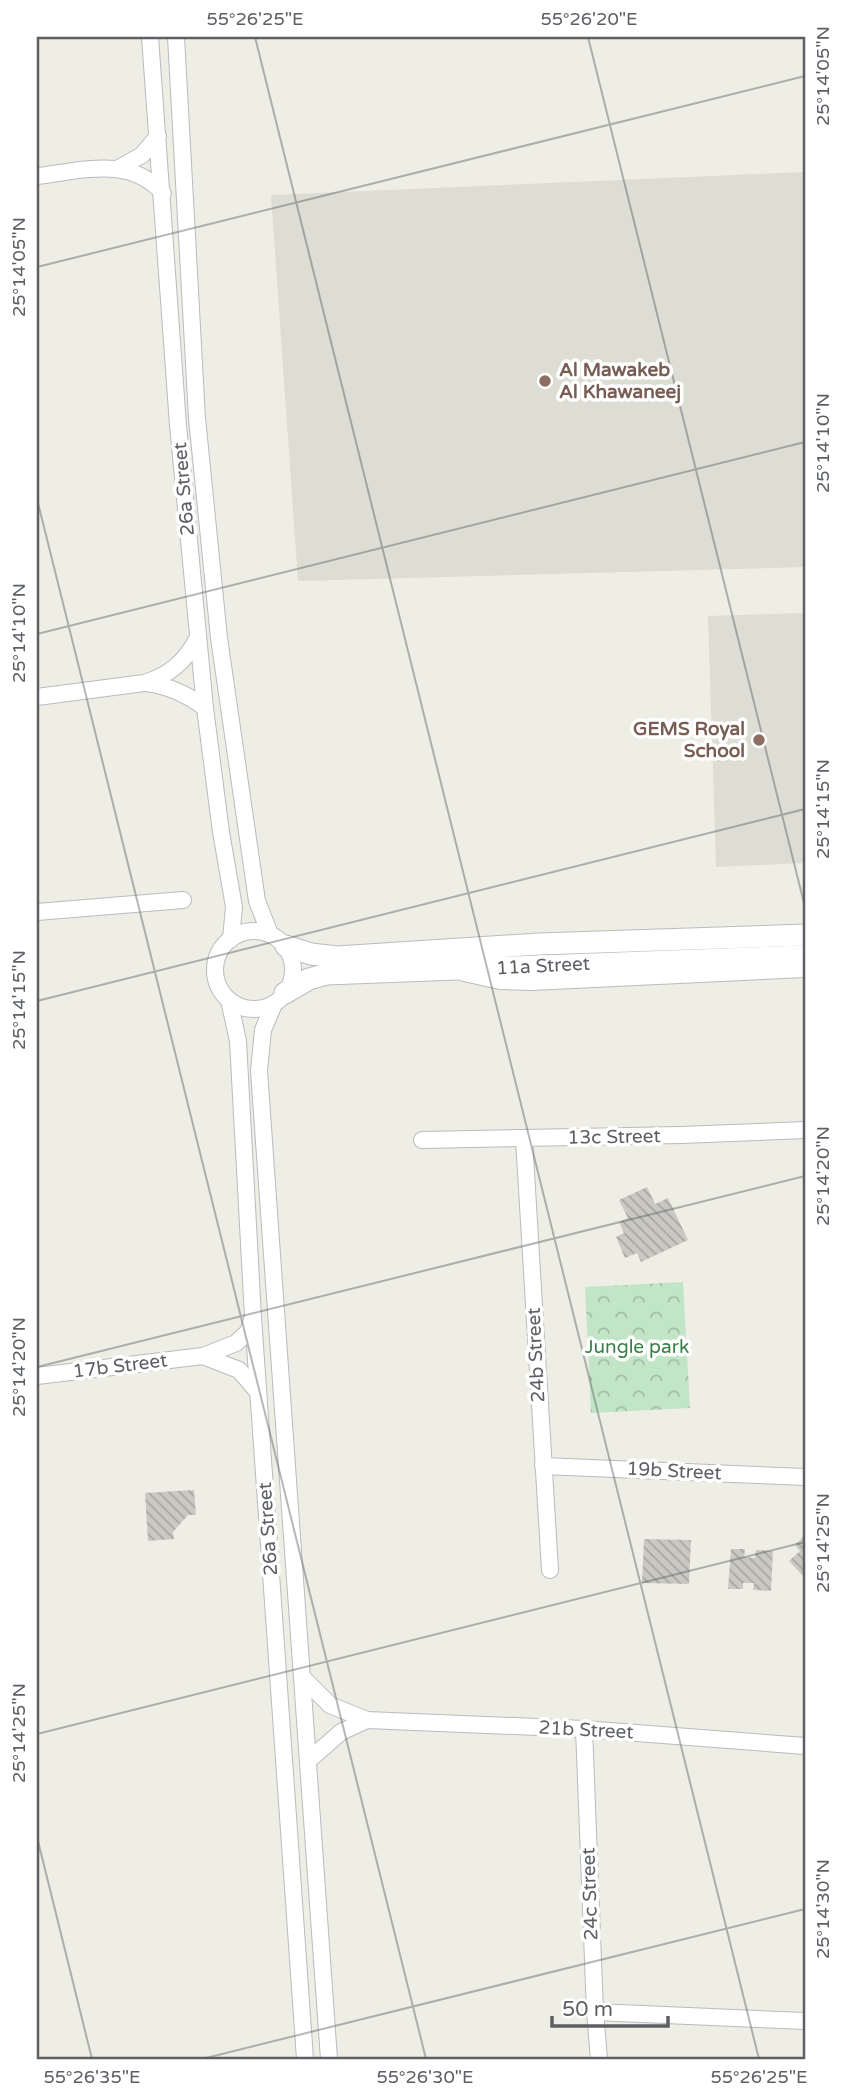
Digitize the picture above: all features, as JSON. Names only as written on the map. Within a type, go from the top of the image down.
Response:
[{"type":"street","name":"26a Street","points":[[150,37],[172,349],[198,637],[221,832],[234,907],[232,939]]},
{"type":"street","name":"26a Street","points":[[176,37],[193,374],[219,638],[254,888],[259,910],[278,940]]},
{"type":"street","points":[[119,168],[142,155],[158,136]]},
{"type":"street","points":[[37,163],[37,176],[119,168],[139,174],[163,193]]},
{"type":"street","points":[[37,697],[144,683],[171,671],[192,650],[198,637]]},
{"type":"street","points":[[144,683],[171,688],[205,708]]},
{"type":"street","points":[[37,912],[183,900]]},
{"type":"street","points":[[250,931],[278,940],[291,955],[293,975],[280,999],[256,1009],[237,1005],[229,1000],[218,983],[216,964],[224,945],[250,931]]},
{"type":"street","name":"11a Street","points":[[278,940],[311,954],[337,957],[539,944],[805,935]]},
{"type":"street","name":"11a Street","points":[[280,999],[309,979],[327,974],[805,956]]},
{"type":"street","points":[[455,971],[493,980],[531,982],[805,969]]},
{"type":"street","name":"26a Street","points":[[280,999],[263,1030],[260,1071],[329,2059]]},
{"type":"street","name":"26a Street","points":[[229,1000],[238,1041],[258,1393],[305,2059]]},
{"type":"street","name":"13c Street","points":[[422,1140],[805,1130]]},
{"type":"street","name":"24b Street","points":[[524,1139],[551,1570]]},
{"type":"street","name":"17b Street","points":[[37,1376],[203,1356],[243,1338],[253,1317]]},
{"type":"street","name":"17b Street","points":[[203,1356],[239,1370],[258,1393]]},
{"type":"street","name":"19b Street","points":[[543,1466],[805,1477]]},
{"type":"street","name":"21b Street","points":[[302,1677],[330,1705],[354,1717],[367,1720],[584,1729],[805,1746]]},
{"type":"street","points":[[308,1761],[341,1732],[367,1720]]},
{"type":"street","name":"24c Street","points":[[584,1729],[598,2059]]},
{"type":"street","points":[[594,2012],[805,2021]]},
{"type":"shaded area","name":"Al Mawakeb Al Khawaneej","points":[[805,172],[805,567],[298,581],[271,195]]},
{"type":"shaded area","name":"GEMS Royal School","points":[[805,613],[805,863],[716,867],[708,616]]},
{"type":"green space","name":"Jungle park","points":[[683,1282],[690,1408],[591,1413],[585,1287]]},
{"type":"building","points":[[647,1187],[655,1204],[668,1198],[688,1240],[641,1262],[637,1253],[625,1258],[616,1237],[624,1233],[619,1222],[628,1218],[619,1200]]},
{"type":"building","points":[[194,1490],[196,1515],[188,1515],[173,1532],[174,1539],[148,1541],[145,1493]]},
{"type":"building","points":[[803,1537],[805,1578],[789,1561],[800,1551],[795,1545]]},
{"type":"building","points":[[644,1539],[691,1540],[689,1584],[642,1583]]},
{"type":"building","points":[[731,1549],[745,1549],[744,1557],[755,1558],[756,1550],[773,1551],[771,1591],[753,1590],[754,1583],[743,1583],[743,1589],[728,1589]]},
{"type":"place","name":"Al Mawakeb Al Khawaneej","points":[[545,381]]},
{"type":"place","name":"GEMS Royal School","points":[[759,740]]}]
